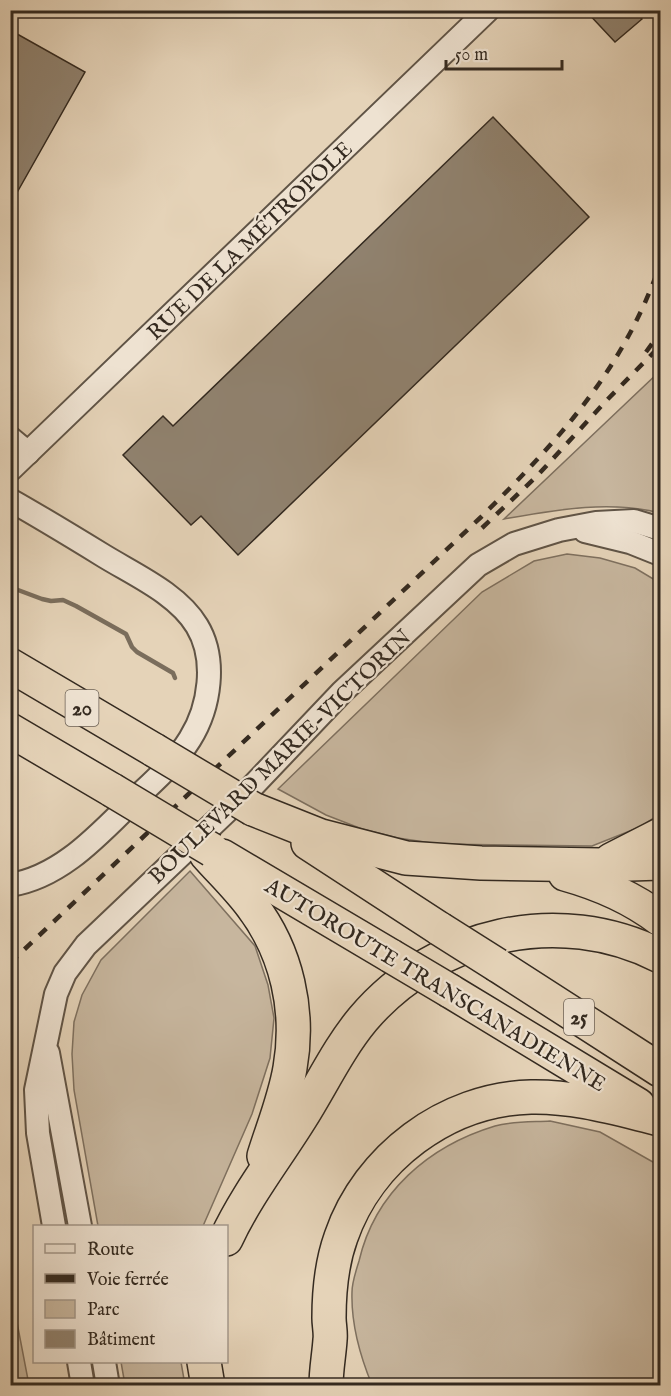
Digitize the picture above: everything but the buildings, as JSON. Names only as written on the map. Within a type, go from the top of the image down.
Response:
[{"type":"highway","name":"20","points":[[10,665],[154,750]]},
{"type":"highway","name":"20","points":[[10,729],[202,847]]},
{"type":"highway","name":"25","points":[[154,750],[253,810]]},
{"type":"highway","points":[[253,810],[321,836],[390,855],[438,861],[501,863],[601,865],[660,863]]},
{"type":"highway","name":"AUTOROUTE TRANSCANADIENNE","points":[[253,810],[356,873],[660,1070]]},
{"type":"highway","points":[[601,865],[649,843],[660,835]]},
{"type":"highway","points":[[202,847],[239,890],[263,923],[284,966],[291,997],[294,1027],[290,1070],[255,1187]]},
{"type":"highway","name":"AUTOROUTE TRANSCANADIENNE","points":[[202,847],[391,956],[660,1118]]},
{"type":"highway","points":[[501,863],[554,871],[596,882],[624,895],[660,919]]},
{"type":"highway","points":[[228,1235],[255,1187],[363,1019],[399,985],[437,958],[490,939],[553,930],[611,937],[660,956]]},
{"type":"highway","points":[[326,1386],[331,1283],[344,1230],[355,1206],[374,1176],[410,1141],[435,1125],[464,1111],[513,1098],[562,1098],[660,1118]]},
{"type":"highway","points":[[330,1339],[349,1386]]},
{"type":"highway","points":[[204,1363],[208,1386]]},
{"type":"street","name":"RUE DE LA MÉTROPOLE","points":[[10,470],[488,10]]},
{"type":"street","points":[[10,438],[28,453]]},
{"type":"street","points":[[10,500],[134,574],[178,604],[201,632],[209,669],[207,693],[196,727],[185,746],[162,773],[69,859],[34,878],[10,885]]},
{"type":"street","name":"BOULEVARD MARIE-VICTORIN","points":[[54,1225],[36,1113],[36,1090],[56,994],[77,954],[99,930],[248,791],[342,692],[478,565],[525,540],[596,523],[634,521],[660,529]]},
{"type":"street","name":"BOULEVARD MARIE-VICTORIN","points":[[572,528],[630,542],[660,555]]},
{"type":"street","name":"BOULEVARD MARIE-VICTORIN","points":[[46,1042],[80,1225]]},
{"type":"street","points":[[79,1363],[83,1386]]},
{"type":"street","points":[[104,1363],[108,1386]]},
{"type":"green space","points":[[660,371],[660,513],[641,509],[602,507],[504,519]]},
{"type":"green space","points":[[567,554],[600,558],[635,568],[660,583],[660,814],[640,827],[592,846],[438,844],[398,838],[362,829],[326,815],[278,789],[482,592],[534,561]]},
{"type":"green space","points":[[190,871],[255,946],[268,985],[274,1018],[270,1058],[252,1114],[203,1225],[98,1225],[74,1090],[72,1054],[74,1022],[82,995],[101,960]]},
{"type":"green space","points":[[550,1121],[600,1132],[660,1166],[660,1385],[372,1385],[357,1340],[352,1292],[354,1277],[367,1236],[392,1193],[427,1159],[471,1135],[502,1124]]},
{"type":"green space","points":[[11,1291],[29,1385],[11,1385]]},
{"type":"green space","points":[[121,1363],[181,1363],[185,1385],[125,1385]]},
{"type":"waterway","points":[[10,587],[42,599],[63,600],[76,606],[126,634],[137,652],[173,673],[175,678]]},
{"type":"railway","points":[[10,963],[480,518],[536,461],[562,432],[607,372],[645,303],[660,265]]},
{"type":"railway","points":[[646,352],[660,333]]},
{"type":"railway","points":[[482,528],[537,476],[660,346]]}]
